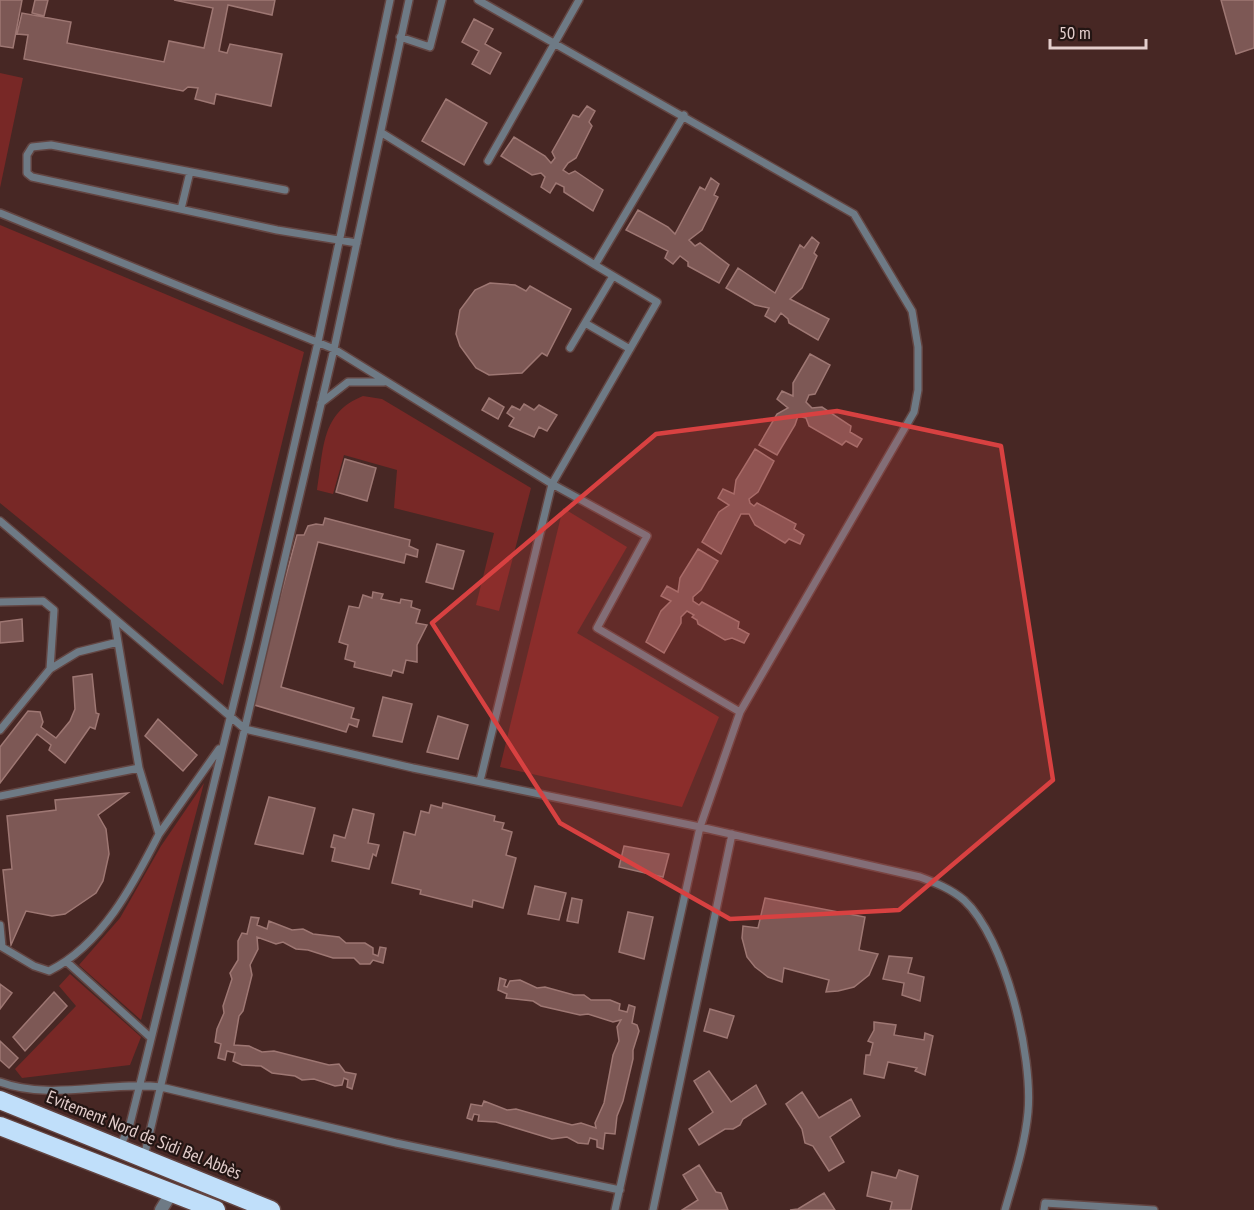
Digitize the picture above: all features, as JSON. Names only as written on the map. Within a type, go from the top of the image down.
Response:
[{"type":"highway","name":"Evitement Nord de Sidi Bel Abbès","points":[[1,1087],[119,1149],[271,1210]]},
{"type":"highway","points":[[0,1126],[216,1210]]},
{"type":"street","points":[[161,1210],[172,1192]]},
{"type":"lane","points":[[119,1149],[130,1124],[249,641],[318,342],[390,0]]},
{"type":"lane","points":[[144,1159],[334,350],[409,0]]},
{"type":"lane","points":[[400,37],[430,47],[442,0]]},
{"type":"lane","points":[[478,0],[684,115],[854,214],[912,311],[918,347],[918,390],[914,412],[740,712],[700,827],[615,1210]]},
{"type":"lane","points":[[488,161],[579,0]]},
{"type":"lane","points":[[596,265],[684,115]]},
{"type":"lane","points":[[382,133],[657,302],[552,484],[480,781]]},
{"type":"lane","points":[[285,190],[51,145],[32,147],[27,155],[27,173],[33,177],[277,230],[357,243]]},
{"type":"lane","points":[[181,209],[190,172]]},
{"type":"lane","points":[[0,213],[318,342],[552,484],[647,536],[597,628],[740,712]]},
{"type":"lane","points":[[570,348],[614,276]]},
{"type":"lane","points":[[585,323],[630,349]]},
{"type":"lane","points":[[321,403],[348,382],[386,382]]},
{"type":"lane","points":[[0,521],[244,729],[732,834],[920,877],[946,887],[964,900],[975,913],[996,949],[1026,1053],[1029,1080],[1028,1112],[1020,1155],[1005,1210]]},
{"type":"lane","points":[[0,603],[43,601],[54,610],[50,669]]},
{"type":"lane","points":[[114,618],[139,768],[159,834]]},
{"type":"lane","points":[[0,730],[50,669],[78,652],[118,642]]},
{"type":"lane","points":[[0,925],[2,947],[34,966],[49,971],[68,962],[114,912],[141,870],[159,834],[223,744]]},
{"type":"lane","points":[[0,796],[139,768]]},
{"type":"lane","points":[[653,1210],[732,834]]},
{"type":"lane","points":[[68,962],[152,1038]]},
{"type":"lane","points":[[1,1087],[32,1090],[140,1084],[161,1087],[396,1143],[620,1190]]},
{"type":"lane","points":[[1044,1210],[1046,1203],[1154,1210]]},
{"type":"highlighted area","points":[[837,411],[1001,446],[1053,780],[899,910],[730,919],[560,823],[432,623],[656,434]]},
{"type":"shaded area","points":[[0,73],[23,78],[0,188]]},
{"type":"shaded area","points":[[0,225],[304,352],[223,685],[0,503]]},
{"type":"shaded area","points":[[363,396],[382,399],[531,488],[499,611],[476,605],[494,533],[394,508],[397,470],[344,455],[333,494],[317,490],[323,447],[331,423],[349,403]]},
{"type":"shaded area","points":[[563,508],[627,547],[577,633],[719,717],[682,807],[500,767]]},
{"type":"shaded area","points":[[204,783],[141,1020],[79,965],[120,918],[161,846]]},
{"type":"shaded area","points":[[70,974],[141,1037],[130,1065],[22,1078],[15,1069],[76,1006],[59,986]]},
{"type":"building","points":[[0,0],[22,0],[13,48],[0,46]]},
{"type":"building","points":[[35,0],[48,0],[44,16],[32,13]]},
{"type":"building","points":[[174,0],[275,0],[272,15],[228,5],[219,51],[227,53],[230,44],[282,54],[271,106],[216,94],[214,104],[195,99],[198,88],[188,87],[183,91],[24,59],[28,35],[17,34],[22,13],[71,22],[67,43],[164,62],[169,41],[204,48],[213,8]]},
{"type":"building","points":[[1221,0],[1254,0],[1254,48],[1236,54]]},
{"type":"building","points":[[474,19],[493,29],[485,44],[501,53],[490,74],[472,64],[479,51],[462,42]]},
{"type":"building","points":[[446,99],[487,123],[464,165],[422,141]]},
{"type":"building","points":[[587,106],[595,111],[589,122],[592,126],[576,158],[563,170],[569,174],[575,171],[603,190],[593,211],[564,192],[564,187],[556,183],[550,193],[541,187],[545,177],[541,173],[532,175],[501,156],[514,137],[545,156],[551,163],[555,158],[552,152],[573,115],[579,117]]},
{"type":"building","points":[[711,178],[719,184],[714,195],[718,197],[702,230],[689,240],[695,246],[700,243],[729,265],[719,283],[688,266],[688,262],[680,256],[673,264],[665,258],[668,251],[626,230],[638,210],[668,227],[675,234],[700,187],[705,190]]},
{"type":"building","points":[[812,237],[819,243],[814,253],[817,256],[802,288],[790,299],[829,319],[818,340],[789,323],[781,313],[775,322],[765,316],[769,308],[755,305],[726,288],[738,268],[775,293],[800,245],[804,248]]},
{"type":"building","points":[[490,283],[515,285],[526,291],[530,286],[571,309],[547,356],[542,353],[522,373],[489,375],[476,368],[460,346],[456,334],[460,310],[475,290]]},
{"type":"building","points":[[810,354],[830,365],[815,394],[809,395],[806,402],[812,408],[822,407],[851,426],[850,432],[862,439],[857,447],[846,441],[842,445],[809,426],[806,418],[798,416],[777,455],[759,445],[777,414],[788,408],[777,399],[782,391],[793,396],[793,383]]},
{"type":"building","points":[[489,398],[504,407],[498,419],[482,410]]},
{"type":"building","points":[[524,404],[534,410],[539,405],[557,415],[547,431],[539,427],[534,437],[509,426],[514,418],[507,413],[512,406],[520,410]]},
{"type":"building","points":[[755,449],[774,461],[758,492],[749,499],[750,503],[754,506],[757,503],[796,524],[794,529],[804,535],[800,544],[789,539],[785,543],[755,525],[749,514],[741,514],[721,554],[702,542],[719,512],[729,505],[718,498],[723,489],[734,494],[736,480]]},
{"type":"building","points":[[345,459],[376,468],[367,501],[336,492]]},
{"type":"building","points":[[325,518],[410,540],[409,546],[418,550],[417,557],[406,554],[404,563],[318,542],[281,687],[354,708],[351,718],[359,720],[357,727],[349,724],[346,732],[251,704],[297,535],[304,535],[308,526],[323,525]]},
{"type":"building","points":[[437,544],[464,551],[453,589],[426,582]]},
{"type":"building","points":[[698,549],[718,561],[701,590],[693,597],[693,601],[699,605],[702,602],[739,622],[738,628],[749,634],[744,643],[732,638],[725,640],[698,624],[697,620],[692,617],[694,615],[687,611],[681,617],[681,623],[664,653],[646,642],[661,611],[671,601],[661,596],[667,586],[678,592],[680,578]]},
{"type":"building","points":[[373,592],[383,594],[381,599],[400,603],[401,599],[412,601],[411,607],[420,610],[416,623],[427,625],[417,645],[417,662],[406,660],[403,673],[393,670],[391,676],[354,667],[355,662],[345,659],[348,645],[339,642],[349,606],[359,608],[363,595],[372,598]]},
{"type":"building","points":[[22,619],[23,641],[0,643],[0,622]]},
{"type":"building","points":[[92,674],[96,713],[99,714],[95,729],[90,727],[65,763],[49,750],[51,745],[37,734],[0,783],[0,747],[28,711],[40,712],[43,722],[41,727],[56,738],[70,721],[75,709],[73,677]]},
{"type":"building","points":[[383,697],[412,704],[402,742],[373,736]]},
{"type":"building","points":[[438,716],[468,725],[458,759],[427,752]]},
{"type":"building","points":[[158,719],[197,755],[183,771],[145,736]]},
{"type":"building","points":[[128,793],[98,815],[106,829],[109,854],[103,881],[96,893],[65,914],[52,916],[26,911],[11,945],[3,870],[12,869],[7,816],[56,810],[55,800]]},
{"type":"building","points":[[269,797],[315,808],[303,854],[255,844]]},
{"type":"building","points":[[443,803],[495,816],[494,821],[504,823],[502,829],[512,832],[506,855],[516,858],[503,908],[473,900],[472,907],[420,894],[421,890],[392,883],[404,832],[415,835],[421,811],[429,813],[431,805],[442,808]]},
{"type":"building","points":[[353,809],[374,814],[368,843],[379,845],[376,856],[373,854],[369,869],[332,861],[335,848],[331,847],[334,835],[345,838]]},
{"type":"building","points":[[624,846],[669,854],[663,877],[619,867]]},
{"type":"building","points":[[535,886],[566,893],[559,920],[528,914]]},
{"type":"building","points":[[572,898],[582,900],[578,923],[567,921]]},
{"type":"building","points":[[765,898],[865,917],[859,950],[878,954],[869,975],[854,987],[826,992],[829,980],[784,968],[782,982],[768,977],[747,957],[742,938],[743,926],[758,928]]},
{"type":"building","points":[[628,912],[653,917],[644,959],[619,952]]},
{"type":"building","points":[[251,917],[259,918],[257,925],[267,929],[269,921],[292,930],[303,929],[313,934],[339,937],[346,943],[365,943],[373,948],[373,954],[378,956],[380,947],[386,948],[383,963],[373,960],[370,964],[360,964],[354,958],[333,958],[308,950],[296,949],[283,942],[276,944],[257,937],[258,949],[250,965],[252,975],[243,1011],[239,1016],[234,1045],[249,1046],[262,1052],[274,1051],[329,1065],[339,1064],[345,1072],[356,1074],[352,1089],[347,1087],[348,1080],[344,1078],[342,1085],[335,1086],[314,1079],[302,1080],[295,1076],[272,1073],[261,1066],[242,1065],[233,1061],[235,1053],[227,1051],[225,1060],[218,1058],[221,1044],[215,1042],[232,979],[230,973],[238,960],[238,941],[242,933],[247,934]]},
{"type":"building","points":[[889,956],[912,958],[908,973],[924,977],[920,1001],[902,995],[904,983],[883,979]]},
{"type":"building","points":[[500,978],[506,980],[504,986],[507,987],[510,981],[520,980],[537,988],[545,987],[574,995],[584,995],[591,1000],[610,1000],[620,1004],[619,1010],[627,1012],[629,1005],[635,1007],[632,1023],[637,1025],[639,1031],[633,1050],[633,1059],[617,1116],[615,1134],[605,1133],[603,1149],[597,1147],[597,1140],[590,1138],[588,1144],[578,1143],[567,1137],[552,1139],[496,1122],[478,1121],[479,1115],[474,1114],[472,1120],[467,1118],[471,1104],[482,1106],[484,1101],[507,1110],[516,1109],[572,1125],[581,1123],[596,1128],[595,1123],[604,1103],[613,1055],[619,1041],[617,1027],[621,1020],[613,1022],[588,1014],[580,1015],[541,1006],[533,1001],[506,998],[507,994],[498,990]]},
{"type":"building","points":[[0,984],[12,993],[0,1009]]},
{"type":"building","points":[[54,992],[67,1006],[25,1051],[13,1037]]},
{"type":"building","points":[[710,1009],[734,1016],[727,1038],[704,1031]]},
{"type":"building","points":[[874,1022],[896,1025],[894,1035],[924,1040],[925,1033],[933,1036],[925,1075],[915,1071],[917,1068],[888,1062],[884,1078],[864,1074],[866,1055],[870,1055],[873,1043],[868,1041],[874,1030]]},
{"type":"building","points":[[0,1041],[18,1058],[9,1068],[0,1060]]},
{"type":"building","points":[[709,1071],[731,1102],[756,1085],[766,1104],[743,1119],[740,1125],[733,1129],[725,1129],[699,1145],[689,1129],[713,1112],[694,1081]]},
{"type":"building","points":[[802,1092],[819,1118],[851,1099],[860,1116],[830,1137],[844,1162],[829,1171],[813,1146],[805,1143],[802,1129],[786,1104]]},
{"type":"building","points":[[699,1165],[716,1192],[721,1193],[728,1210],[682,1210],[698,1200],[683,1175]]},
{"type":"building","points":[[899,1170],[918,1176],[911,1210],[890,1210],[892,1202],[867,1196],[872,1172],[896,1178]]},
{"type":"building","points":[[824,1193],[835,1210],[790,1210],[798,1209]]}]
